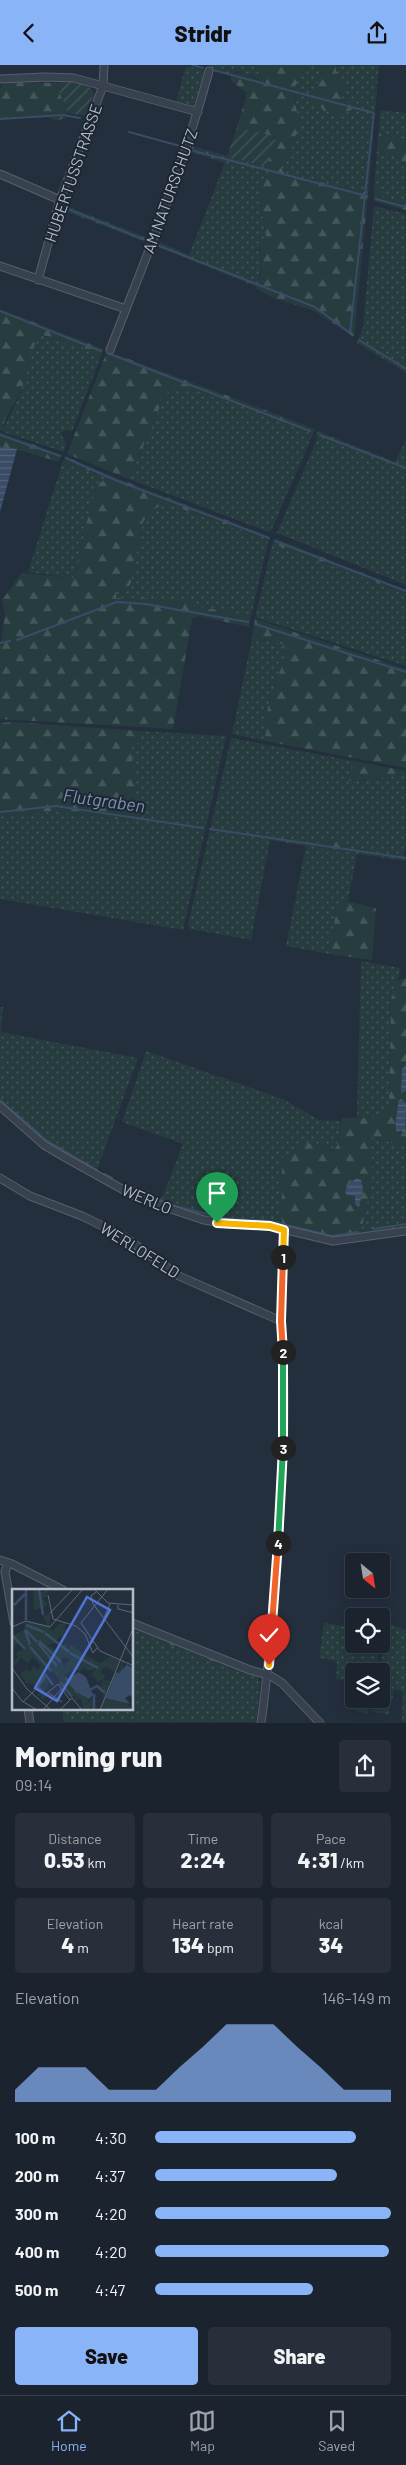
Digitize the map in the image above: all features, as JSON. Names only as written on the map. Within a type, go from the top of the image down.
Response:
[{"type":"street","name":"HUBERTUSSTRASSE","points":[[38,280],[60,200],[103,86],[104,65]]},
{"type":"street","name":"AM NATURSCHUTZ","points":[[110,350],[164,211],[198,112],[209,71]]},
{"type":"street","points":[[0,79],[66,77],[198,112]]},
{"type":"street","points":[[0,174],[60,200]]},
{"type":"street","points":[[0,266],[126,309]]},
{"type":"street","name":"WERLO","points":[[0,1106],[44,1145],[147,1201],[217,1223],[270,1226],[333,1241],[406,1231]]},
{"type":"street","name":"WERLOFELD","points":[[0,1179],[30,1196],[82,1216],[124,1237],[180,1276],[281,1321]]},
{"type":"street","points":[[260,1723],[267,1675],[282,1503],[284,1428],[281,1321],[284,1230]]},
{"type":"street","points":[[0,1560],[61,1589]]},
{"type":"street","points":[[8,1563],[5,1576],[12,1613]]},
{"type":"street","points":[[134,1624],[267,1675],[282,1683],[320,1723]]},
{"type":"street","points":[[28,1710],[30,1723]]},
{"type":"green space","points":[[207,65],[260,65],[261,81],[254,76],[238,71],[231,75],[210,70],[211,67]]},
{"type":"green space","points":[[260,65],[305,65],[294,89],[294,100],[300,123],[298,132],[292,141],[291,152],[281,161],[280,167],[285,174],[368,193],[354,337],[312,310],[273,298],[256,289],[262,268],[259,246],[266,236],[260,194],[264,180],[271,168],[266,167],[276,137],[237,127],[247,93],[231,81],[231,75],[240,72],[261,81]]},
{"type":"green space","points":[[305,65],[322,65],[312,98],[324,111],[350,104],[340,97],[345,83],[336,71],[335,66],[379,65],[368,193],[284,174],[280,167],[281,161],[291,152],[292,141],[298,132],[294,89]]},
{"type":"green space","points":[[322,65],[336,65],[336,71],[345,83],[345,88],[340,93],[340,97],[350,104],[352,109],[342,116],[324,111],[312,98]]},
{"type":"green space","points":[[186,66],[204,70],[194,106],[176,101]]},
{"type":"green space","points":[[67,82],[86,85],[94,93],[86,116],[68,113],[59,91],[60,83]]},
{"type":"green space","points":[[4,83],[60,83],[59,91],[67,111],[65,118],[56,121],[48,117],[0,119],[0,88]]},
{"type":"green space","points":[[380,110],[406,113],[406,140],[379,133]]},
{"type":"green space","points":[[237,127],[276,137],[266,167],[227,156]]},
{"type":"green space","points":[[379,133],[406,140],[406,165],[395,155],[377,150]]},
{"type":"green space","points":[[192,146],[271,168],[264,180],[261,204],[266,237],[258,249],[262,264],[257,287],[156,246],[157,241],[189,255],[225,163],[190,152]]},
{"type":"green space","points":[[377,150],[395,155],[406,165],[406,204],[383,198],[378,189],[374,189]]},
{"type":"green space","points":[[374,189],[381,190],[383,198],[406,204],[406,210],[374,201]]},
{"type":"green space","points":[[64,205],[148,238],[146,242],[62,210]]},
{"type":"green space","points":[[374,206],[406,214],[406,373],[357,343],[363,327]]},
{"type":"green space","points":[[0,309],[103,349],[101,356],[76,344],[66,344],[60,339],[52,340],[47,336],[39,335],[32,351],[22,389],[4,423],[4,432],[0,430]]},
{"type":"green space","points":[[39,335],[76,344],[101,356],[72,431],[66,430],[61,433],[66,444],[64,452],[4,432],[3,429],[21,393],[30,351]]},
{"type":"green space","points":[[107,351],[234,398],[229,402],[178,387],[170,389],[165,395],[129,479],[67,454]]},
{"type":"green space","points":[[174,386],[231,401],[234,398],[247,403],[248,408],[313,434],[271,531],[266,531],[129,479],[165,395]]},
{"type":"green space","points":[[247,403],[315,429],[313,434],[248,408]]},
{"type":"green space","points":[[318,431],[395,462],[406,440],[406,585],[277,533],[318,437],[316,436]]},
{"type":"green space","points":[[0,432],[62,455],[59,462],[23,451],[0,447]]},
{"type":"green space","points":[[65,456],[92,468],[89,471],[62,464]]},
{"type":"green space","points":[[62,464],[89,471],[92,468],[114,477],[98,483],[93,495],[74,578],[28,572]]},
{"type":"green space","points":[[114,477],[258,532],[257,537],[167,503],[152,510],[143,522],[131,583],[127,590],[116,592],[116,598],[181,599],[189,601],[194,606],[251,616],[249,627],[198,616],[192,619],[173,729],[0,719],[0,646],[5,615],[2,600],[22,573],[74,578],[93,495],[98,483]]},
{"type":"green space","points":[[167,503],[257,537],[258,532],[269,538],[251,616],[132,598],[116,598],[116,592],[126,590],[131,583],[143,522],[152,510]]},
{"type":"green space","points":[[276,538],[279,540],[278,545],[406,594],[406,666],[257,618],[255,619],[273,541]]},
{"type":"green space","points":[[279,540],[406,590],[406,594],[277,545]]},
{"type":"green space","points":[[255,619],[406,669],[406,768],[265,741],[268,706],[287,651],[282,644],[252,638]]},
{"type":"green space","points":[[252,638],[282,644],[287,651],[268,706],[265,741],[232,734]]},
{"type":"green space","points":[[13,722],[142,731],[141,740],[132,747],[135,794],[130,812],[124,820],[56,811],[0,816],[0,723]]},
{"type":"green space","points":[[142,731],[226,736],[183,930],[0,899],[0,816],[56,811],[124,820],[133,803],[134,794],[132,746],[139,742]]},
{"type":"green space","points":[[231,738],[354,761],[350,781],[406,775],[406,845],[404,854],[406,861],[357,854],[348,901],[342,900],[337,907],[329,954],[286,946],[306,846],[270,840],[251,940],[190,929],[188,925]],"holes":[[[321,842],[348,844],[349,852],[321,852]]]},
{"type":"green space","points":[[354,761],[406,771],[406,775],[349,781]]},
{"type":"green space","points":[[333,841],[348,844],[349,852],[321,852],[315,847],[316,843]]},
{"type":"green space","points":[[342,900],[376,908],[372,960],[329,954],[337,907]]},
{"type":"green space","points":[[361,961],[401,968],[391,1002],[389,1105],[387,1111],[374,1117],[357,1117]]},
{"type":"green space","points":[[406,978],[406,1147],[372,1137],[369,1139],[372,1159],[372,1180],[360,1236],[333,1239],[282,1226],[282,1158],[296,1148],[313,1142],[327,1150],[334,1151],[338,1144],[342,1118],[374,1117],[387,1111],[389,1105],[391,1002],[396,981]]},
{"type":"green space","points":[[0,1007],[3,1007],[1,1032],[138,1058],[97,1170],[42,1140],[0,1102]]},
{"type":"green space","points":[[146,1051],[283,1099],[319,1120],[341,1121],[337,1149],[327,1150],[321,1145],[283,1195],[282,1226],[229,1222],[207,1216],[206,1218],[159,1204],[131,1191],[134,1185],[162,1198],[183,1144],[122,1122]]},
{"type":"green space","points":[[372,1137],[406,1147],[406,1228],[360,1236],[372,1177],[373,1167],[369,1139]]},
{"type":"green space","points":[[324,1623],[345,1626],[345,1653],[379,1653],[377,1663],[345,1663],[345,1681],[336,1679],[337,1661],[319,1658]]},
{"type":"green space","points":[[390,1624],[406,1630],[406,1722],[402,1721],[403,1692],[395,1689],[390,1708],[390,1663],[381,1663],[383,1653],[390,1653]]},
{"type":"green space","points":[[134,1627],[248,1671],[244,1674],[134,1630]]},
{"type":"green space","points":[[134,1630],[244,1674],[248,1671],[257,1676],[260,1682],[256,1722],[64,1722],[62,1710],[134,1710]]},
{"type":"green space","points":[[347,1708],[368,1708],[367,1714]]},
{"type":"green space","points":[[372,1708],[390,1708],[388,1715],[371,1711]]},
{"type":"water","points":[[0,447],[17,449],[0,512]]},
{"type":"water","points":[[406,1065],[406,1091],[401,1093],[402,1069]]},
{"type":"water","points":[[401,1099],[406,1103],[405,1135],[401,1130],[397,1132],[396,1128],[398,1101]]},
{"type":"water","points":[[357,1178],[361,1180],[363,1189],[359,1207],[355,1204],[355,1196],[347,1195],[345,1192],[348,1184]]},
{"type":"waterway","points":[[192,65],[203,68]]},
{"type":"waterway","points":[[157,245],[315,307],[350,333],[374,113],[213,70]]},
{"type":"waterway","points":[[0,119],[63,115],[80,118]]},
{"type":"waterway","points":[[129,132],[180,146]]},
{"type":"waterway","points":[[190,150],[367,196]]},
{"type":"waterway","points":[[376,199],[406,207]]},
{"type":"waterway","points":[[63,207],[145,240]]},
{"type":"waterway","points":[[0,311],[101,351]]},
{"type":"waterway","points":[[359,340],[406,369]]},
{"type":"waterway","points":[[110,354],[310,431]]},
{"type":"waterway","points":[[0,435],[60,456]]},
{"type":"waterway","points":[[320,435],[406,468]]},
{"type":"waterway","points":[[66,458],[115,480],[269,538]]},
{"type":"waterway","points":[[275,541],[406,591]]},
{"type":"waterway","points":[[17,640],[117,602],[145,604],[248,622]]},
{"type":"waterway","points":[[255,624],[406,672]]},
{"type":"waterway","points":[[0,643],[10,641]]},
{"type":"waterway","name":"Flutgraben","points":[[0,812],[56,806],[203,828]]},
{"type":"waterway","points":[[210,829],[406,858]]},
{"type":"waterway","points":[[0,1100],[46,1140],[97,1170]]},
{"type":"waterway","points":[[104,1174],[112,1178]]},
{"type":"waterway","points":[[130,1187],[175,1206],[228,1219],[270,1221],[332,1236],[358,1232]]},
{"type":"waterway","points":[[374,1229],[406,1224]]},
{"type":"route","points":[[217,1223],[270,1226],[284,1230],[281,1321],[284,1428],[282,1503],[269,1665]]}]
